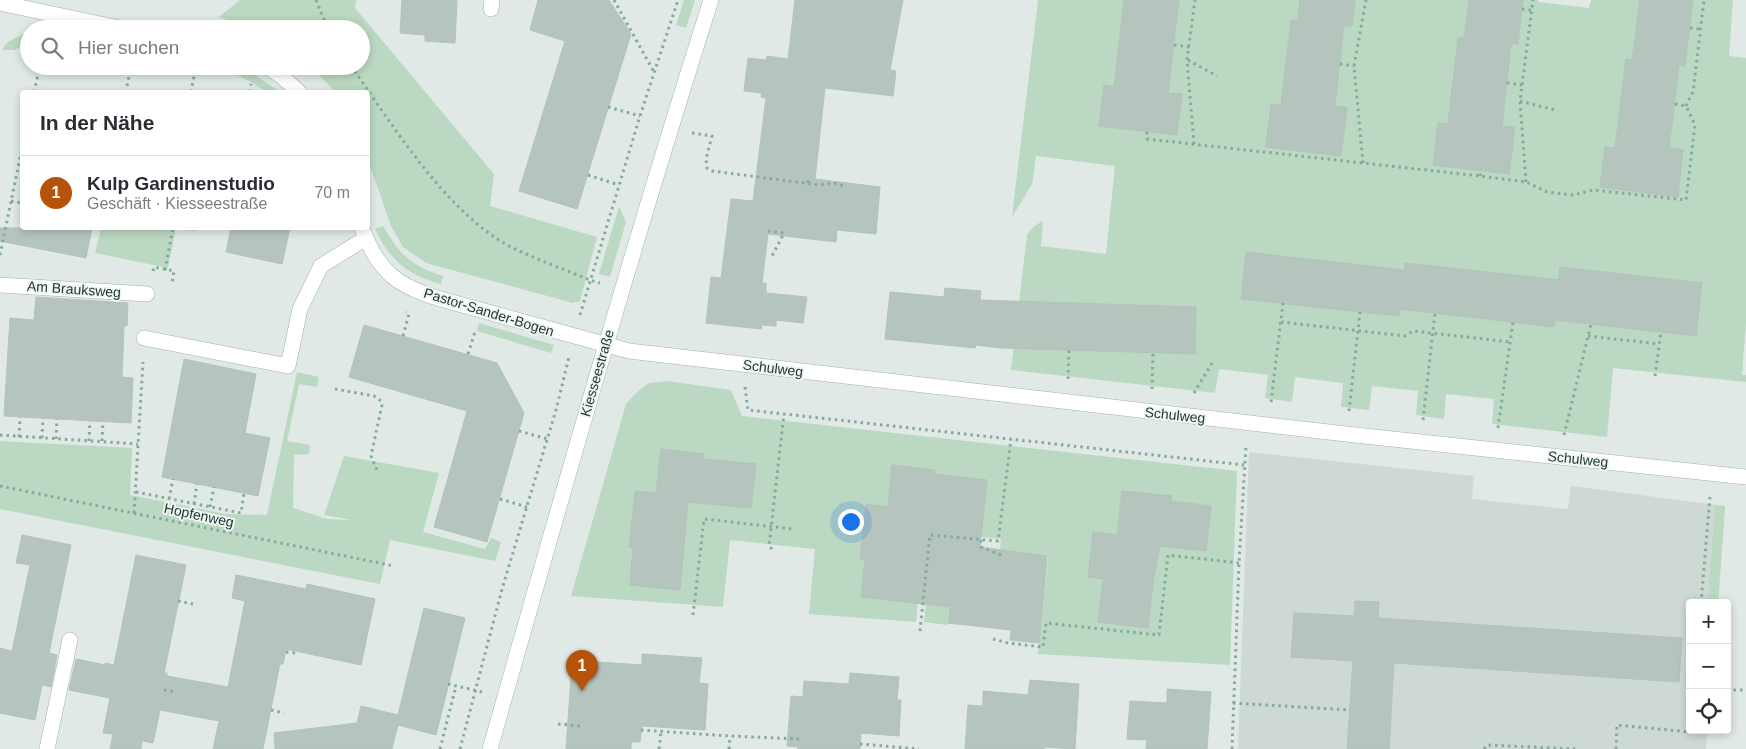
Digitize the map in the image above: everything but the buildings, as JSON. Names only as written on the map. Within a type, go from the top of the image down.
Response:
[{"type":"street","name":"Kiesseestraße","points":[[490,749],[605,344],[711,0]]},
{"type":"street","points":[[0,2],[83,20]]},
{"type":"street","points":[[280,75],[297,90]]},
{"type":"street","name":"Pastor-Sander-Bogen","points":[[144,338],[288,366],[300,309],[321,266],[364,233],[376,259],[392,276],[410,287],[437,297],[574,337],[605,344]]},
{"type":"street","name":"Am Brauksweg","points":[[0,285],[147,294]]},
{"type":"street","name":"Schulweg","points":[[605,344],[629,351],[1152,412],[1746,477]]},
{"type":"street","points":[[48,749],[70,640]]},
{"type":"path","points":[[316,0],[324,20]]},
{"type":"path","points":[[614,0],[654,72]]},
{"type":"path","points":[[460,749],[502,589],[548,439],[590,280],[678,0]]},
{"type":"path","points":[[1194,144],[1187,60],[1195,0]]},
{"type":"path","points":[[1363,163],[1354,66],[1366,0]]},
{"type":"path","points":[[1526,182],[1520,101],[1532,0]]},
{"type":"path","points":[[1147,132],[1147,139],[1526,182],[1547,192],[1573,196],[1593,190],[1648,194],[1686,200],[1694,125],[1686,106],[1693,92],[1704,0]]},
{"type":"path","points":[[1522,9],[1532,10]]},
{"type":"path","points":[[1690,28],[1700,29]]},
{"type":"path","points":[[1174,44],[1190,47]]},
{"type":"path","points":[[1187,60],[1217,76]]},
{"type":"path","points":[[1340,64],[1354,66]]},
{"type":"path","points":[[34,90],[38,75]]},
{"type":"path","points":[[127,86],[129,75]]},
{"type":"path","points":[[191,90],[194,75]]},
{"type":"path","points":[[357,75],[368,90]]},
{"type":"path","points":[[1507,83],[1522,85]]},
{"type":"path","points":[[370,93],[410,149],[455,203],[483,228],[509,246],[590,280],[622,289]]},
{"type":"path","points":[[1520,101],[1555,110]]},
{"type":"path","points":[[1675,104],[1686,106]]},
{"type":"path","points":[[608,107],[640,116]]},
{"type":"path","points":[[692,133],[712,136],[706,159],[707,168],[712,171],[820,185],[830,183],[842,185],[846,188]]},
{"type":"path","points":[[1314,158],[1315,153]]},
{"type":"path","points":[[0,255],[20,158]]},
{"type":"path","points":[[1480,176],[1481,171]]},
{"type":"path","points":[[588,175],[619,185]]},
{"type":"path","points":[[808,176],[808,183]]},
{"type":"path","points":[[11,201],[20,203]]},
{"type":"path","points":[[165,270],[173,230]]},
{"type":"path","points":[[768,231],[784,233],[771,258]]},
{"type":"path","points":[[153,270],[154,267],[174,271],[172,283]]},
{"type":"path","points":[[1272,399],[1283,303]]},
{"type":"path","points":[[401,309],[409,314],[403,336]]},
{"type":"path","points":[[1349,408],[1360,312]]},
{"type":"path","points":[[1423,416],[1435,313]]},
{"type":"path","points":[[1280,322],[1405,336],[1413,331],[1511,342]]},
{"type":"path","points":[[1499,425],[1513,322]]},
{"type":"path","points":[[1559,457],[1590,324]]},
{"type":"path","points":[[1655,376],[1661,332]]},
{"type":"path","points":[[1588,336],[1659,344]]},
{"type":"path","points":[[134,513],[144,338]]},
{"type":"path","points":[[1152,412],[1153,352]]},
{"type":"path","points":[[1181,415],[1212,363]]},
{"type":"path","points":[[742,364],[748,410],[1244,465]]},
{"type":"path","points":[[335,389],[374,396],[381,401],[382,405],[371,456],[377,470]]},
{"type":"path","points":[[772,549],[769,546],[784,414]]},
{"type":"path","points":[[19,437],[20,417]]},
{"type":"path","points":[[42,438],[43,418]]},
{"type":"path","points":[[56,439],[57,419]]},
{"type":"path","points":[[89,441],[90,421]]},
{"type":"path","points":[[102,441],[103,422]]},
{"type":"path","points":[[1232,749],[1239,563],[1248,423]]},
{"type":"path","points":[[519,430],[548,439]]},
{"type":"path","points":[[0,436],[138,444]]},
{"type":"path","points":[[920,631],[930,535],[998,542],[1011,439]]},
{"type":"path","points":[[1701,599],[1712,474]]},
{"type":"path","points":[[168,499],[173,479]]},
{"type":"path","points":[[194,504],[197,484]]},
{"type":"path","name":"Hopfenweg","points":[[0,486],[394,566]]},
{"type":"path","points":[[210,507],[214,487]]},
{"type":"path","points":[[136,492],[241,513],[244,493]]},
{"type":"path","points":[[500,499],[527,507]]},
{"type":"path","points":[[693,615],[704,519],[793,529]]},
{"type":"path","points":[[981,540],[981,547],[1001,555]]},
{"type":"path","points":[[993,639],[1008,643],[1043,647],[1046,622],[1159,635],[1168,555],[1239,563]]},
{"type":"path","points":[[178,601],[193,604]]},
{"type":"path","points":[[286,652],[296,654]]},
{"type":"path","points":[[448,684],[505,698]]},
{"type":"path","points":[[440,749],[456,686]]},
{"type":"path","points":[[164,690],[175,692]]},
{"type":"path","points":[[1731,690],[1746,690]]},
{"type":"path","points":[[1233,703],[1350,710]]},
{"type":"path","points":[[271,710],[284,713]]},
{"type":"path","points":[[558,724],[580,726]]},
{"type":"path","points":[[1616,749],[1617,725],[1686,732]]},
{"type":"path","points":[[641,730],[799,739]]},
{"type":"path","points":[[659,749],[661,731]]},
{"type":"path","points":[[729,749],[730,736]]},
{"type":"path","points":[[860,744],[919,749]]},
{"type":"path","points":[[1484,749],[1487,745],[1576,749]]},
{"type":"shaded area","points":[[1249,452],[1474,476],[1472,499],[1568,509],[1571,486],[1725,506],[1718,599],[1686,599],[1686,734],[1708,734],[1706,749],[1238,749]]},
{"type":"green space","points":[[240,0],[356,0],[355,8],[365,20],[227,20],[219,17]]},
{"type":"green space","points":[[684,0],[695,0],[686,28],[676,25]]},
{"type":"green space","points":[[1038,0],[1538,0],[1538,2],[1589,8],[1591,0],[1733,0],[1729,56],[1746,58],[1746,323],[1742,375],[1746,375],[1746,382],[1613,368],[1607,437],[1492,424],[1494,399],[1446,394],[1444,419],[1416,415],[1418,391],[1372,386],[1369,410],[1341,407],[1343,383],[1295,377],[1292,402],[1265,398],[1268,375],[1219,369],[1215,393],[1011,370],[1027,235],[1034,226],[1043,221],[1041,246],[1106,254],[1115,166],[1036,156],[1032,184],[1012,217]]},
{"type":"green space","points":[[370,26],[494,174],[490,206],[597,237],[580,301],[573,303],[426,263],[403,247],[391,226],[370,166],[370,90],[333,90],[319,75],[370,75]]},
{"type":"green space","points":[[20,36],[20,47],[15,50],[3,50],[10,41]]},
{"type":"green space","points":[[237,75],[255,75],[277,90],[265,90]]},
{"type":"green space","points":[[619,206],[626,222],[610,277],[599,274]]},
{"type":"green space","points":[[383,226],[395,245],[407,258],[423,268],[443,276],[441,284],[419,276],[401,265],[394,258],[375,229]]},
{"type":"green space","points":[[101,230],[176,230],[168,268],[95,253]]},
{"type":"green space","points":[[479,323],[554,345],[551,353],[477,331]]},
{"type":"green space","points":[[297,372],[319,377],[317,387],[299,384],[287,441],[310,445],[309,454],[294,455],[293,508],[327,519],[352,520],[324,515],[344,456],[439,473],[423,532],[485,549],[491,538],[501,542],[495,561],[390,540],[380,584],[0,509],[0,441],[132,448],[130,495],[226,514],[267,515]]},
{"type":"green space","points":[[667,381],[731,390],[742,416],[1237,471],[1230,665],[1038,654],[1048,556],[1000,551],[1001,539],[945,533],[934,470],[893,465],[888,507],[866,504],[860,559],[865,560],[861,597],[908,602],[910,582],[920,583],[916,622],[809,614],[815,549],[730,540],[723,607],[571,596],[626,404],[649,383]]},
{"type":"green space","points":[[1715,505],[1725,506],[1718,599],[1708,599]]},
{"type":"green space","points":[[933,544],[952,585],[947,625],[924,622]]},
{"type":"place","name":"Kulp Gardinenstudio","points":[[582,691]]}]
